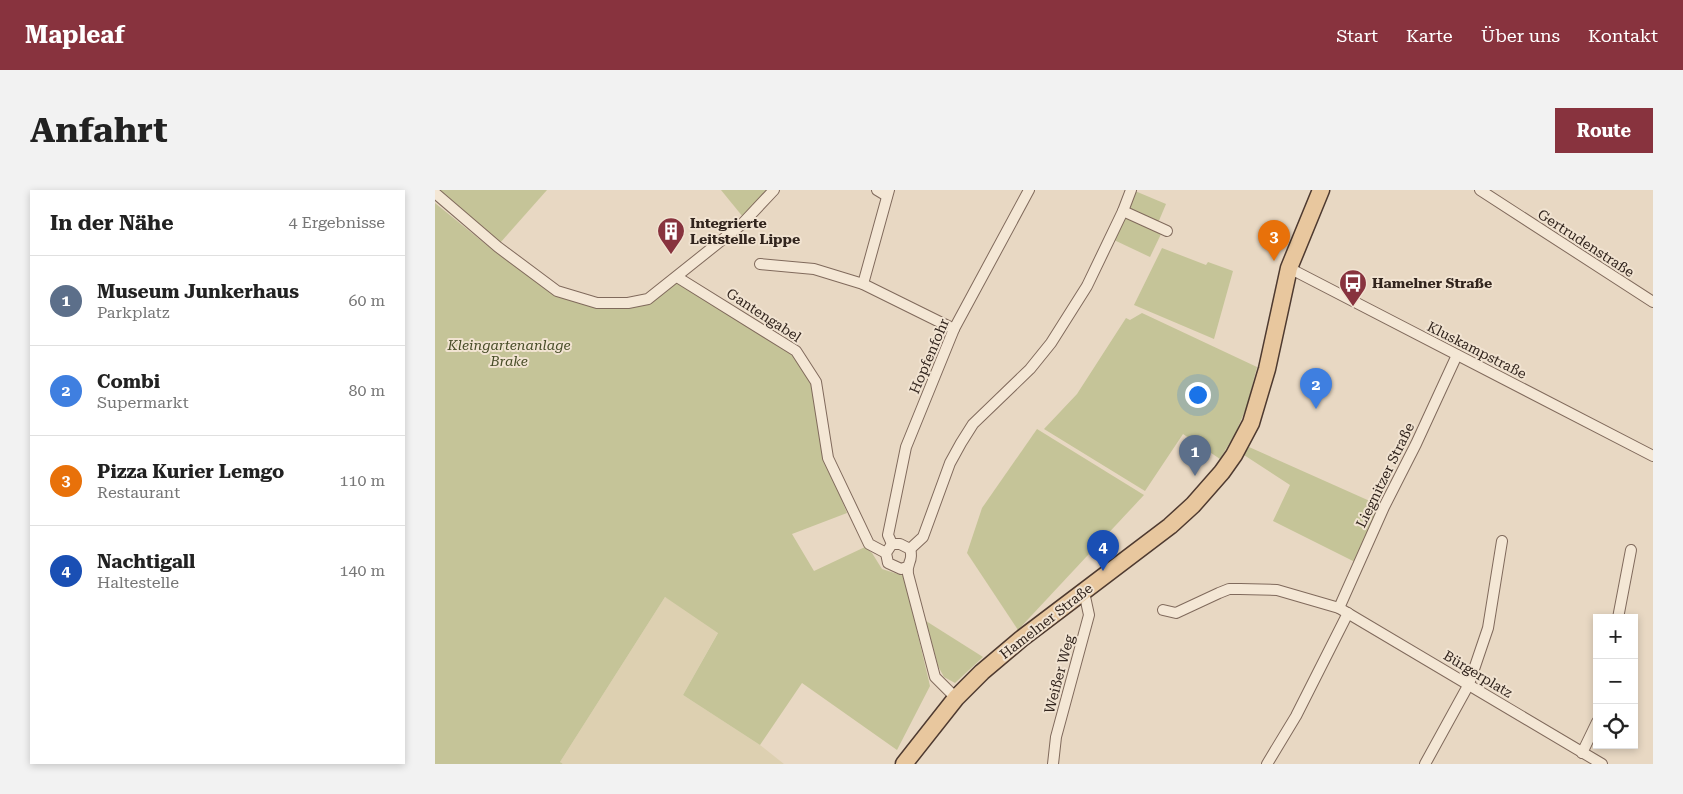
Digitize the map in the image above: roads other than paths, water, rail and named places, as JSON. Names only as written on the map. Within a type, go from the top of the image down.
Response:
[{"type":"main road","name":"Hamelner Straße","points":[[904,764],[956,698],[1021,639],[1170,526],[1210,488],[1234,455],[1251,423],[1267,369],[1289,268],[1321,190]]},
{"type":"street","points":[[435,193],[498,247],[557,291],[597,303],[628,303],[648,300],[742,224],[774,190]]},
{"type":"street","points":[[863,284],[888,193],[877,190]]},
{"type":"street","name":"Hopfenfohr","points":[[892,544],[888,535],[906,447],[954,329],[1029,190]]},
{"type":"street","points":[[910,549],[923,537],[950,463],[973,424],[1030,370],[1051,343],[1087,286],[1123,212],[1131,190]]},
{"type":"street","name":"Gertrudenstraße","points":[[1480,190],[1653,302]]},
{"type":"street","points":[[1123,212],[1167,231]]},
{"type":"street","points":[[759,264],[814,269],[863,284],[954,329]]},
{"type":"street","name":"Kluskampstraße","points":[[1289,268],[1653,456]]},
{"type":"street","name":"Gantengabel","points":[[677,277],[796,351],[817,382],[828,458],[869,544],[885,553]]},
{"type":"street","name":"Liegnitzer Straße","points":[[1267,764],[1296,716],[1343,611],[1384,507],[1416,444],[1457,355]]},
{"type":"street","points":[[1425,764],[1469,684],[1488,628],[1502,541]]},
{"type":"street","points":[[907,566],[901,569],[888,562],[885,553],[892,544],[900,544],[910,549],[912,555],[907,566],[935,677],[956,698]]},
{"type":"street","points":[[1619,614],[1631,550]]},
{"type":"street","name":"Bürgerplatz","points":[[1163,610],[1176,613],[1229,589],[1240,588],[1277,590],[1343,611],[1469,684],[1585,758],[1602,764]]},
{"type":"street","name":"Weißer Weg","points":[[1053,764],[1056,737],[1089,614],[1084,592]]},
{"type":"street","points":[[1585,758],[1593,734]]},
{"type":"place","name":"Integrierte Leitstelle Lippe","points":[[671,255]]},
{"type":"place","name":"Pizza Kurier Lemgo","points":[[1274,261]]},
{"type":"place","name":"Hamelner Straße","points":[[1353,307]]},
{"type":"place","name":"Combi","points":[[1316,409]]},
{"type":"place","name":"Museum Junkerhaus","points":[[1195,476]]},
{"type":"place","name":"Nachtigall","points":[[1103,571]]},
{"type":"park label","name":"Kleingartenanlage Brake","points":[[509,354]]}]
